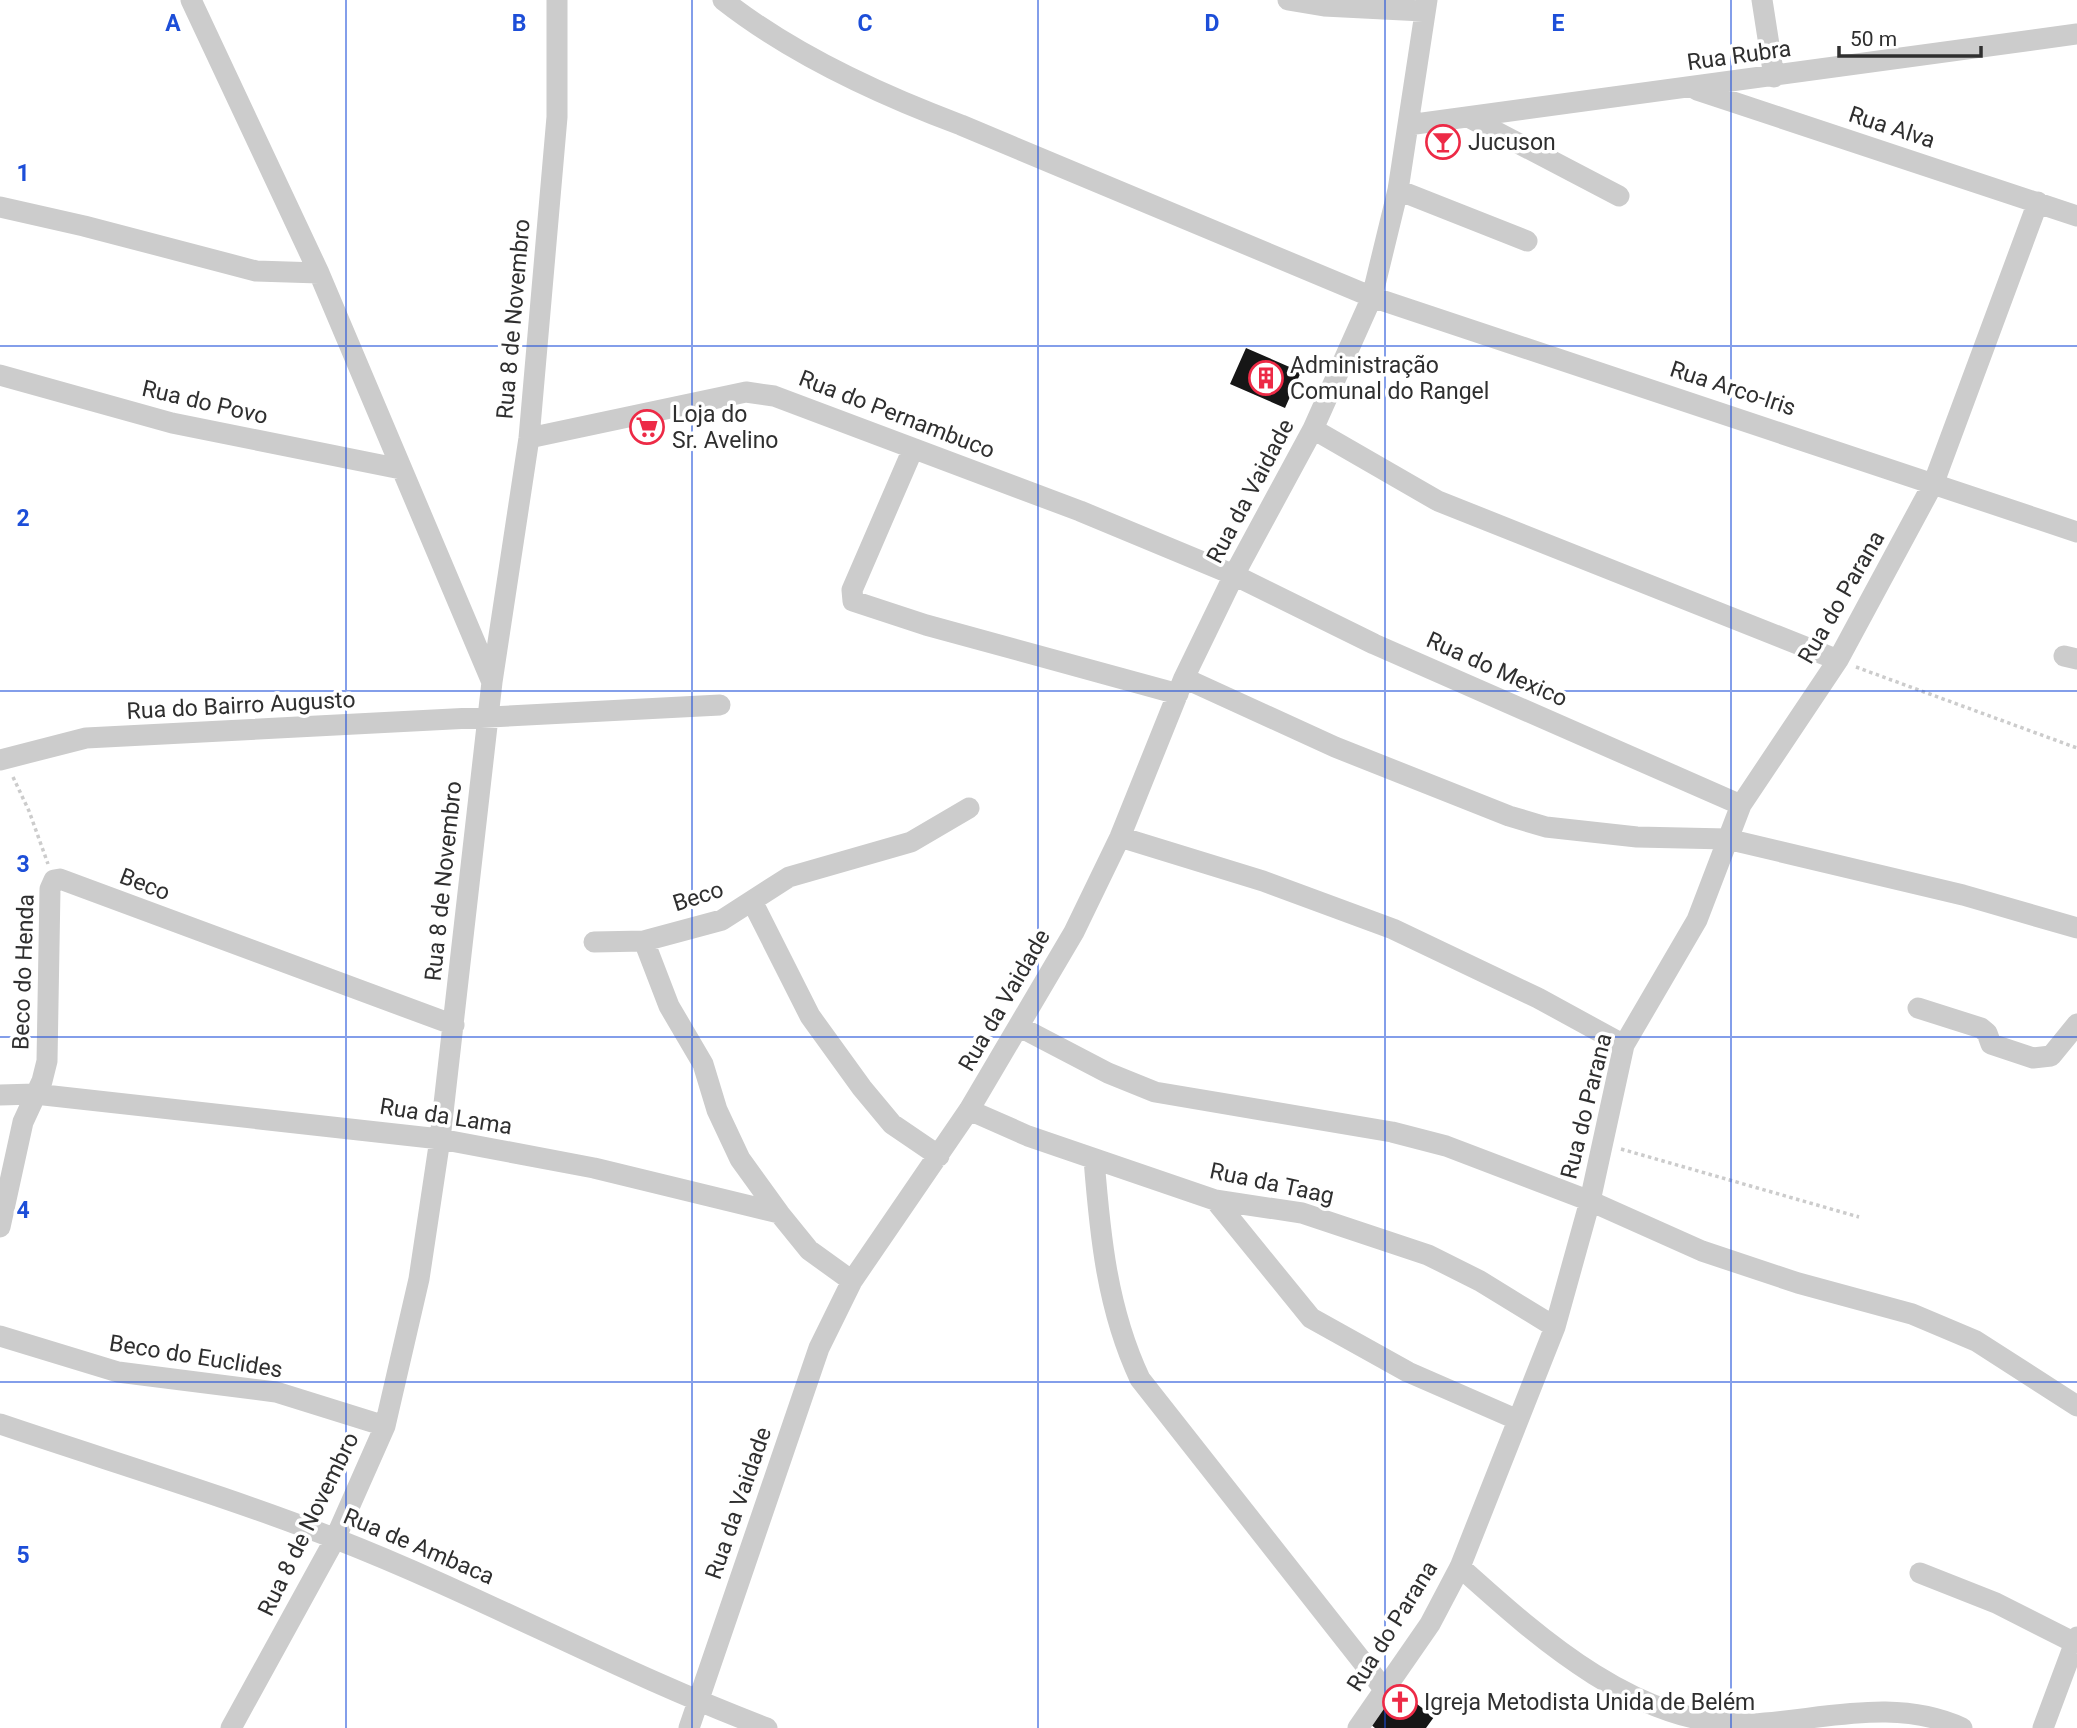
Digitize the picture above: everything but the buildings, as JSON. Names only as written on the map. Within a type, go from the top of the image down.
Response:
[{"type":"street","points":[[191,0],[319,273],[492,682]]},
{"type":"street","name":"Rua 8 de Novembro","points":[[232,1728],[335,1539],[385,1426],[419,1279],[454,1025],[487,719],[529,438],[555,151],[558,85],[557,0]]},
{"type":"street","name":"Rua Arco-Iris","points":[[723,0],[808,55],[901,103],[961,125],[1371,297],[1934,482],[2077,532]]},
{"type":"street","points":[[1288,0],[1324,6],[1425,6]]},
{"type":"street","points":[[1762,0],[1774,77]]},
{"type":"street","name":"Rua da Vaidade","points":[[689,1728],[812,1365],[852,1281],[969,1110],[1074,932],[1120,837],[1181,686],[1234,575],[1313,429],[1371,297],[1398,190],[1425,6]]},
{"type":"street","name":"Rua Rubra","points":[[1408,125],[2077,34]]},
{"type":"street","name":"Rua Alva","points":[[1690,88],[2077,216]]},
{"type":"street","points":[[1470,118],[1619,196]]},
{"type":"street","points":[[1398,190],[1527,241]]},
{"type":"street","name":"Rua do Parana","points":[[1358,1728],[1430,1624],[1460,1567],[1555,1327],[1590,1201],[1624,1045],[1697,920],[1741,805],[1838,660],[1900,550],[1934,482],[2038,202]]},
{"type":"street","points":[[0,207],[256,271],[319,273]]},
{"type":"street","name":"Rua do Povo","points":[[0,375],[172,423],[401,469]]},
{"type":"street","name":"Rua do Pernambuco","points":[[529,438],[746,392],[774,396],[1080,511],[1234,575]]},
{"type":"street","points":[[1313,429],[1438,501],[1838,660]]},
{"type":"street","points":[[913,449],[852,590],[853,601],[950,632],[1181,686],[1509,816],[1546,827],[1593,833],[1727,839],[1963,895],[2077,928]]},
{"type":"street","name":"Rua do Mexico","points":[[1234,575],[1374,644],[1741,805]]},
{"type":"street","name":"Rua do Bairro Augusto","points":[[3,760],[86,738],[720,705]]},
{"type":"street","points":[[753,903],[789,877],[911,842],[969,808]]},
{"type":"street","points":[[1120,837],[1263,881],[1393,929],[1538,998],[1624,1045]]},
{"type":"street","name":"Beco","points":[[54,880],[60,879],[454,1025]]},
{"type":"street","name":"Beco do Henda","points":[[0,1227],[23,1122],[42,1081],[47,1061],[50,889],[54,880]]},
{"type":"street","name":"Beco","points":[[594,942],[644,940],[722,920],[753,903],[810,1016],[862,1088],[892,1124],[939,1156]]},
{"type":"street","points":[[644,940],[669,1006],[703,1064],[717,1110],[740,1159],[814,1255],[852,1281]]},
{"type":"street","points":[[1918,1009],[1981,1028],[1987,1033],[1991,1044],[2033,1058],[2050,1056],[2077,1024]]},
{"type":"street","points":[[1020,1027],[1125,1081],[1155,1092],[1424,1138],[1590,1201],[1702,1251],[1798,1283],[1891,1307],[1976,1341],[2077,1406]]},
{"type":"street","name":"Rua da Lama","points":[[0,1095],[35,1094],[440,1139],[594,1168],[779,1213]]},
{"type":"street","name":"Rua da Taag","points":[[969,1110],[1028,1136],[1215,1200],[1302,1213],[1428,1255],[1480,1281],[1555,1327]]},
{"type":"street","points":[[1094,1159],[1105,1269],[1126,1349],[1140,1379],[1384,1689]]},
{"type":"street","points":[[1215,1200],[1311,1318],[1408,1372],[1518,1420]]},
{"type":"street","name":"Beco do Euclides","points":[[0,1336],[108,1370],[276,1392],[385,1426]]},
{"type":"street","name":"Rua de Ambaca","points":[[0,1424],[335,1539],[487,1604],[698,1702],[767,1728]]},
{"type":"street","points":[[1460,1567],[1510,1611],[1583,1667],[1626,1695],[1661,1712],[1749,1725],[1835,1714],[1904,1712],[1943,1719],[1962,1728]]},
{"type":"street","points":[[1920,1573],[1996,1603],[2076,1640],[2043,1728]]},
{"type":"path","points":[[1838,660],[2077,748]]},
{"type":"path","points":[[3,760],[29,811],[54,880]]},
{"type":"path","points":[[1602,1143],[1859,1217]]},
{"type":"place","name":"Jucuson","points":[[1443,142]]},
{"type":"place","name":"Administração Comunal do Rangel","points":[[1266,378]]},
{"type":"place","name":"Loja do Sr. Avelino","points":[[647,427]]},
{"type":"place","name":"Igreja Metodista Unida de Belém","points":[[1400,1702]]}]
